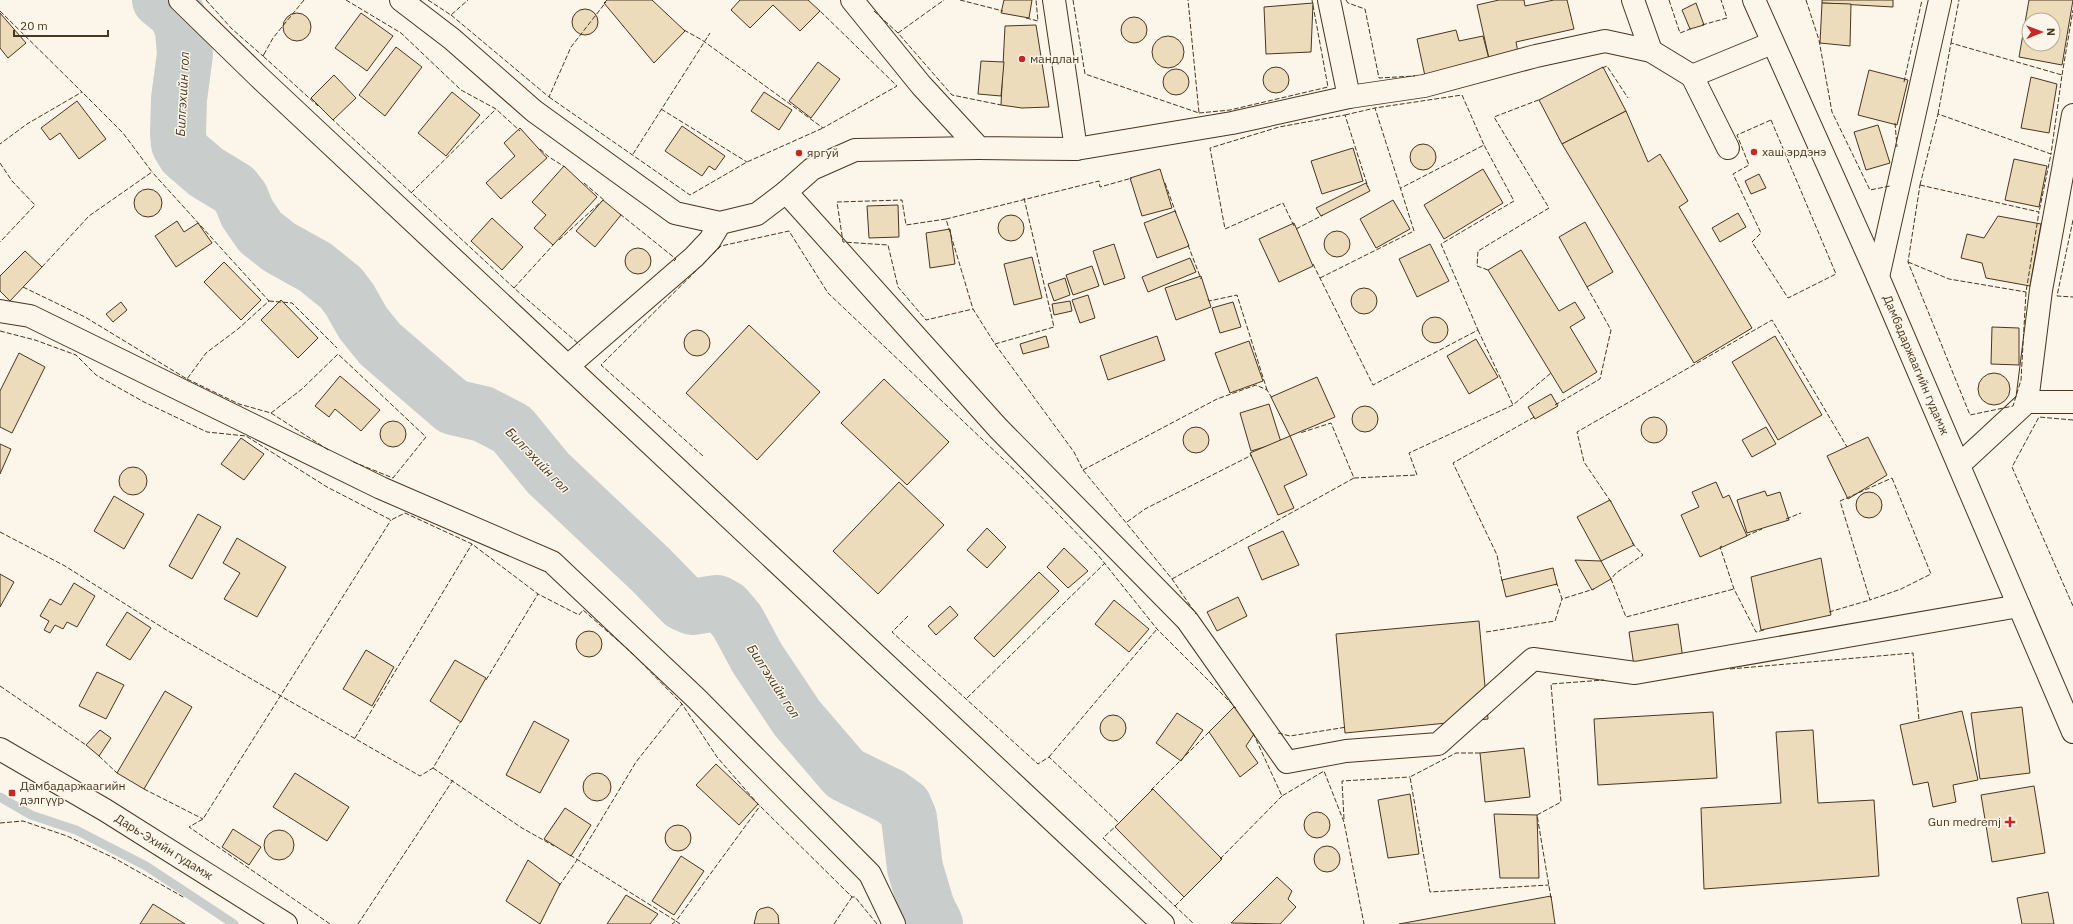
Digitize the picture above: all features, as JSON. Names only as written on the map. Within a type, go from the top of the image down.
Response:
[{"type":"street","points":[[180,0],[264,82],[1163,924]]},
{"type":"street","points":[[401,0],[452,39],[534,110],[675,213],[720,223],[757,214],[812,170],[855,150],[979,148],[1076,149],[1232,123],[1349,97],[1424,86],[1536,56],[1605,41],[1651,51],[1692,76],[1728,148]]},
{"type":"street","points":[[852,0],[921,84],[979,148]]},
{"type":"street","points":[[1054,0],[1076,149]]},
{"type":"street","points":[[1329,0],[1349,97]]},
{"type":"street","points":[[1633,0],[1651,51]]},
{"type":"street","name":"Дамбадаржаагийн гудамж","points":[[1754,0],[1878,277],[2073,732]]},
{"type":"street","points":[[1878,277],[1940,0]]},
{"type":"street","points":[[1692,76],[1772,43]]},
{"type":"street","points":[[1959,465],[2027,402],[2041,290],[2073,115]]},
{"type":"street","points":[[786,192],[998,428],[1187,620],[1287,762],[1346,751],[1438,744],[1533,660],[1635,674],[2019,606]]},
{"type":"street","points":[[568,366],[694,257],[710,240],[720,223]]},
{"type":"street","points":[[0,311],[30,316],[381,488],[552,562],[698,699],[870,874],[894,924]]},
{"type":"street","points":[[2027,402],[2073,402]]},
{"type":"street","name":"Дарь-Эхийн гудамж","points":[[0,749],[105,810],[286,924]]},
{"type":"building","points":[[607,0],[652,0],[685,31],[654,63],[604,3]]},
{"type":"building","points":[[740,0],[808,0],[820,11],[800,31],[773,5],[750,28],[731,10]]},
{"type":"building","points":[[1004,0],[1032,0],[1029,18],[1001,13]]},
{"type":"building","points":[[1499,0],[1524,0],[1525,6],[1554,0],[1567,0],[1574,29],[1516,42],[1519,57],[1490,63],[1477,5]]},
{"type":"building","points":[[1822,0],[1893,0],[1893,7],[1822,3]]},
{"type":"building","points":[[2029,0],[2073,0],[2062,65],[2019,57],[2021,46],[2021,52],[2061,52],[2061,12],[2027,12]]},
{"type":"building","points":[[1313,3],[1311,52],[1266,54],[1264,7]]},
{"type":"building","points":[[1696,3],[1704,25],[1690,29],[1682,10]]},
{"type":"building","points":[[1822,3],[1851,4],[1850,46],[1820,43]]},
{"type":"building","points":[[585,9],[594,13],[598,22],[594,31],[585,35],[576,31],[572,22],[576,13]]},
{"type":"building","points":[[0,13],[26,43],[8,58],[0,48]]},
{"type":"building","points":[[297,13],[307,17],[311,27],[307,37],[297,41],[287,37],[283,27],[287,17]]},
{"type":"building","points":[[361,13],[393,36],[367,71],[335,48]]},
{"type":"building","points":[[1134,17],[1143,21],[1147,30],[1143,39],[1134,43],[1125,39],[1121,30],[1125,21]]},
{"type":"building","points":[[1036,25],[1049,107],[1022,108],[1001,105],[1005,26]]},
{"type":"building","points":[[1456,30],[1459,41],[1483,36],[1490,63],[1425,76],[1417,39]]},
{"type":"building","points":[[1165,36],[1171,36],[1181,43],[1184,52],[1183,58],[1177,65],[1171,68],[1165,68],[1155,61],[1152,55],[1152,49],[1159,39]]},
{"type":"building","points":[[396,47],[422,67],[385,116],[359,95]]},
{"type":"building","points":[[981,61],[1004,62],[1001,96],[978,94]]},
{"type":"building","points":[[818,62],[840,79],[811,118],[789,101]]},
{"type":"building","points":[[1276,67],[1285,71],[1289,80],[1285,89],[1276,93],[1267,89],[1263,80],[1267,71]]},
{"type":"building","points":[[1603,67],[1626,111],[1562,144],[1539,100]]},
{"type":"building","points":[[1176,69],[1185,73],[1189,82],[1185,91],[1176,95],[1167,91],[1163,82],[1167,73]]},
{"type":"building","points":[[1869,70],[1908,80],[1897,125],[1858,115]]},
{"type":"building","points":[[334,75],[356,98],[333,120],[311,98]]},
{"type":"building","points":[[2031,77],[2057,84],[2049,133],[2021,128]]},
{"type":"building","points":[[452,92],[480,115],[446,156],[418,133]]},
{"type":"building","points":[[764,92],[792,110],[779,130],[751,111]]},
{"type":"building","points":[[77,101],[106,139],[79,159],[60,133],[50,140],[41,128]]},
{"type":"building","points":[[1626,111],[1648,162],[1660,154],[1688,201],[1679,207],[1752,328],[1694,363],[1562,144]]},
{"type":"building","points":[[1878,125],[1890,163],[1866,170],[1854,132]]},
{"type":"building","points":[[682,126],[725,156],[715,170],[709,166],[702,176],[665,151]]},
{"type":"building","points":[[520,128],[547,158],[501,199],[486,183],[515,156],[504,143]]},
{"type":"building","points":[[1423,144],[1432,148],[1436,157],[1432,166],[1423,170],[1414,166],[1410,157],[1414,148]]},
{"type":"building","points":[[1353,148],[1363,181],[1322,194],[1311,161]]},
{"type":"building","points":[[2014,159],[2047,166],[2039,207],[2005,200]]},
{"type":"building","points":[[564,166],[597,197],[553,245],[534,228],[546,215],[532,202]]},
{"type":"building","points":[[1160,169],[1172,208],[1142,216],[1130,178]]},
{"type":"building","points":[[1483,169],[1503,203],[1444,239],[1424,205]]},
{"type":"building","points":[[1759,174],[1766,188],[1751,194],[1745,181]]},
{"type":"building","points":[[1366,183],[1370,191],[1321,216],[1316,208]]},
{"type":"building","points":[[148,189],[158,193],[162,203],[158,213],[148,217],[138,213],[134,203],[138,193]]},
{"type":"building","points":[[603,200],[621,215],[595,247],[576,231]]},
{"type":"building","points":[[1393,200],[1410,229],[1376,248],[1360,219]]},
{"type":"building","points":[[898,205],[899,237],[869,238],[867,206]]},
{"type":"building","points":[[1175,211],[1189,246],[1157,258],[1144,223]]},
{"type":"building","points":[[1738,213],[1746,227],[1720,242],[1712,228]]},
{"type":"building","points":[[1011,215],[1020,219],[1024,228],[1020,237],[1011,241],[1002,237],[998,228],[1002,219]]},
{"type":"building","points":[[1998,216],[2041,224],[2030,286],[1986,278],[1982,263],[1961,258],[1967,234],[1984,238]]},
{"type":"building","points":[[492,218],[523,247],[502,270],[471,241]]},
{"type":"building","points":[[177,221],[184,232],[198,223],[212,243],[176,267],[155,236]]},
{"type":"building","points":[[1585,222],[1613,272],[1587,287],[1559,237]]},
{"type":"building","points":[[1294,223],[1313,266],[1279,282],[1259,239]]},
{"type":"building","points":[[950,229],[955,264],[930,268],[926,233]]},
{"type":"building","points":[[1337,231],[1346,235],[1350,244],[1346,253],[1337,257],[1328,253],[1324,244],[1328,235]]},
{"type":"building","points":[[1114,244],[1125,278],[1104,285],[1093,251]]},
{"type":"building","points":[[1430,244],[1449,281],[1417,297],[1399,259]]},
{"type":"building","points":[[638,248],[647,252],[651,261],[647,270],[638,274],[629,270],[625,261],[629,252]]},
{"type":"building","points":[[1521,250],[1559,311],[1575,302],[1585,318],[1570,327],[1597,372],[1563,393],[1488,270]]},
{"type":"building","points":[[25,251],[42,267],[10,301],[0,291],[0,276]]},
{"type":"building","points":[[1032,257],[1042,298],[1014,305],[1004,264]]},
{"type":"building","points":[[1190,258],[1196,272],[1148,292],[1142,277]]},
{"type":"building","points":[[224,262],[261,300],[241,320],[204,282]]},
{"type":"building","points":[[1092,266],[1099,286],[1073,295],[1066,275]]},
{"type":"building","points":[[1201,276],[1211,307],[1176,320],[1165,288]]},
{"type":"building","points":[[1065,278],[1070,295],[1054,301],[1048,284]]},
{"type":"building","points":[[1364,288],[1373,292],[1377,301],[1373,310],[1364,314],[1355,310],[1351,301],[1355,292]]},
{"type":"building","points":[[1088,295],[1095,318],[1080,323],[1072,300]]},
{"type":"building","points":[[281,300],[318,338],[298,358],[261,320]]},
{"type":"building","points":[[1070,301],[1072,311],[1054,315],[1052,304]]},
{"type":"building","points":[[121,302],[127,310],[113,322],[106,314]]},
{"type":"building","points":[[1233,302],[1241,327],[1220,333],[1212,308]]},
{"type":"building","points":[[1435,317],[1444,321],[1448,330],[1444,339],[1435,343],[1426,339],[1422,330],[1426,321]]},
{"type":"building","points":[[749,325],[820,392],[757,460],[686,393]]},
{"type":"building","points":[[1992,327],[2019,328],[2019,365],[1991,364]]},
{"type":"building","points":[[697,330],[706,334],[710,343],[706,352],[697,356],[688,352],[684,343],[688,334]]},
{"type":"building","points":[[1046,336],[1049,347],[1023,354],[1020,344]]},
{"type":"building","points":[[1157,336],[1165,360],[1108,380],[1100,356]]},
{"type":"building","points":[[1775,336],[1822,415],[1778,440],[1732,362]]},
{"type":"building","points":[[1476,339],[1498,377],[1469,394],[1447,356]]},
{"type":"building","points":[[1249,341],[1263,381],[1230,393],[1215,353]]},
{"type":"building","points":[[19,353],[45,367],[12,433],[0,427],[0,391]]},
{"type":"building","points":[[1991,373],[1997,373],[2007,380],[2010,389],[2009,395],[2003,402],[1997,405],[1991,405],[1981,398],[1978,392],[1978,386],[1985,376]]},
{"type":"building","points":[[340,376],[380,410],[361,431],[335,409],[329,417],[315,406]]},
{"type":"building","points":[[1317,377],[1335,417],[1290,436],[1271,397]]},
{"type":"building","points":[[884,379],[949,442],[907,485],[841,423]]},
{"type":"building","points":[[1551,394],[1558,406],[1535,419],[1528,407]]},
{"type":"building","points":[[1269,404],[1281,442],[1251,451],[1240,413]]},
{"type":"building","points":[[1365,406],[1374,410],[1378,419],[1374,428],[1365,432],[1356,428],[1352,419],[1356,410]]},
{"type":"building","points":[[1654,417],[1663,421],[1667,430],[1663,439],[1654,443],[1645,439],[1641,430],[1645,421]]},
{"type":"building","points":[[393,421],[402,425],[406,434],[402,443],[393,447],[384,443],[380,434],[384,425]]},
{"type":"building","points":[[1196,427],[1205,431],[1209,440],[1205,449],[1196,453],[1187,449],[1183,440],[1187,431]]},
{"type":"building","points":[[1766,427],[1776,444],[1752,457],[1742,440]]},
{"type":"building","points":[[1290,436],[1307,475],[1284,486],[1294,508],[1278,515],[1250,453]]},
{"type":"building","points":[[1868,437],[1887,475],[1848,499],[1827,456]]},
{"type":"building","points":[[241,438],[264,454],[244,480],[221,464]]},
{"type":"building","points":[[0,444],[11,449],[0,474]]},
{"type":"building","points":[[133,467],[143,471],[147,481],[143,491],[133,495],[123,491],[119,481],[123,471]]},
{"type":"building","points":[[899,482],[944,525],[878,594],[833,551]]},
{"type":"building","points":[[1716,482],[1723,498],[1729,495],[1747,536],[1700,557],[1681,515],[1699,507],[1692,492]]},
{"type":"building","points":[[1765,491],[1767,496],[1780,492],[1789,520],[1747,533],[1737,500]]},
{"type":"building","points":[[1869,492],[1878,496],[1882,505],[1878,514],[1869,518],[1860,514],[1856,505],[1860,496]]},
{"type":"building","points":[[114,496],[144,514],[124,549],[94,531]]},
{"type":"building","points":[[1610,500],[1634,545],[1601,561],[1577,517]]},
{"type":"building","points":[[198,514],[221,527],[192,579],[169,566]]},
{"type":"building","points":[[987,528],[1006,547],[987,568],[967,550]]},
{"type":"building","points":[[1283,531],[1299,565],[1262,580],[1248,547]]},
{"type":"building","points":[[237,538],[286,567],[257,617],[224,599],[240,573],[223,563]]},
{"type":"building","points":[[1064,548],[1088,571],[1068,588],[1047,567]]},
{"type":"building","points":[[1821,558],[1831,615],[1761,630],[1751,577]]},
{"type":"building","points":[[1575,560],[1601,561],[1611,579],[1592,590]]},
{"type":"building","points":[[1553,568],[1557,584],[1506,597],[1502,580]]},
{"type":"building","points":[[1039,572],[1059,591],[994,657],[974,638]]},
{"type":"building","points":[[0,574],[14,582],[0,607]]},
{"type":"building","points":[[74,583],[95,596],[77,627],[67,622],[63,629],[55,625],[50,633],[44,630],[49,621],[40,616],[50,599],[61,605]]},
{"type":"building","points":[[1238,597],[1247,616],[1217,631],[1207,612]]},
{"type":"building","points":[[1114,600],[1149,629],[1129,652],[1095,624]]},
{"type":"building","points":[[950,606],[958,615],[936,635],[928,626]]},
{"type":"building","points":[[127,612],[151,628],[130,660],[106,645]]},
{"type":"building","points":[[1479,621],[1488,719],[1345,733],[1336,634]]},
{"type":"building","points":[[1678,624],[1684,666],[1635,673],[1629,632]]},
{"type":"building","points":[[589,631],[598,635],[602,644],[598,653],[589,657],[580,653],[576,644],[580,635]]},
{"type":"building","points":[[366,650],[394,667],[372,706],[343,689]]},
{"type":"building","points":[[455,660],[486,678],[461,722],[430,701]]},
{"type":"building","points":[[97,672],[124,685],[106,719],[79,706]]},
{"type":"building","points":[[165,691],[192,707],[144,789],[117,773]]},
{"type":"building","points":[[1235,706],[1254,734],[1246,746],[1258,763],[1240,777],[1209,732]]},
{"type":"building","points":[[2022,707],[2030,773],[1980,779],[1971,713]]},
{"type":"building","points":[[1962,711],[1978,780],[1953,785],[1956,802],[1933,807],[1928,782],[1913,785],[1900,725]]},
{"type":"building","points":[[1713,712],[1717,778],[1598,785],[1594,719]]},
{"type":"building","points":[[1177,713],[1203,730],[1181,761],[1156,743]]},
{"type":"building","points":[[1113,715],[1122,719],[1126,728],[1122,737],[1113,741],[1104,737],[1100,728],[1104,719]]},
{"type":"building","points":[[534,721],[569,740],[540,793],[506,775]]},
{"type":"building","points":[[100,730],[111,738],[99,756],[86,745]]},
{"type":"building","points":[[1813,730],[1818,803],[1874,800],[1879,876],[1704,889],[1701,808],[1781,803],[1776,732]]},
{"type":"building","points":[[1524,748],[1530,797],[1485,802],[1480,753]]},
{"type":"building","points":[[716,764],[758,804],[739,825],[696,785]]},
{"type":"building","points":[[295,773],[349,807],[327,841],[273,807]]},
{"type":"building","points":[[597,773],[607,777],[611,787],[607,797],[597,801],[587,797],[583,787],[587,777]]},
{"type":"building","points":[[2034,786],[2045,853],[1992,862],[1981,795]]},
{"type":"building","points":[[1153,789],[1222,859],[1184,897],[1115,827]]},
{"type":"building","points":[[1410,794],[1419,854],[1388,858],[1378,800]]},
{"type":"building","points":[[565,808],[591,825],[571,856],[544,839]]},
{"type":"building","points":[[1317,812],[1326,816],[1330,825],[1326,834],[1317,838],[1308,834],[1304,825],[1308,816]]},
{"type":"building","points":[[1494,814],[1537,815],[1539,878],[1500,878]]},
{"type":"building","points":[[678,825],[687,829],[691,838],[687,847],[678,851],[669,847],[665,838],[669,829]]},
{"type":"building","points":[[233,829],[261,847],[249,865],[222,847]]},
{"type":"building","points":[[279,830],[289,835],[294,845],[289,855],[279,860],[269,855],[264,845],[269,835]]},
{"type":"building","points":[[1327,846],[1336,850],[1340,859],[1336,868],[1327,872],[1318,868],[1314,859],[1318,850]]},
{"type":"building","points":[[681,856],[704,871],[674,915],[652,901]]},
{"type":"building","points":[[528,860],[560,884],[540,924],[506,901]]},
{"type":"building","points":[[1277,877],[1292,891],[1288,899],[1296,907],[1280,924],[1231,923]]},
{"type":"building","points":[[2048,892],[2054,924],[2022,924],[2017,898]]},
{"type":"building","points":[[626,895],[658,914],[650,924],[607,924]]},
{"type":"building","points":[[1551,896],[1555,924],[1399,924]]},
{"type":"building","points":[[153,904],[185,924],[140,924]]},
{"type":"building","points":[[768,907],[773,909],[778,915],[779,924],[754,924],[757,912],[760,909]]},
{"type":"waterway","name":"Билгэхийн гол","points":[[160,0],[177,14],[183,30],[185,54],[179,99],[178,134],[179,144],[185,154],[206,172],[234,189],[241,198],[247,213],[260,232],[279,247],[315,267],[341,288],[350,300],[363,323],[380,344],[453,407],[483,414],[512,429],[548,473],[651,570],[683,603],[692,607],[717,603],[726,608],[737,621],[757,658],[797,718],[845,774],[890,796],[904,806],[909,818],[915,868],[927,908],[935,924]]},
{"type":"waterway","points":[[0,797],[31,815],[76,830],[146,866],[234,924]]},
{"type":"fence","points":[[206,0],[232,29],[263,56],[264,54]]},
{"type":"fence","points":[[304,0],[273,38],[263,56],[318,106]]},
{"type":"fence","points":[[346,0],[401,33],[461,90],[496,109],[520,131]]},
{"type":"fence","points":[[428,0],[451,15],[468,0]]},
{"type":"fence","points":[[898,33],[944,0]]},
{"type":"fence","points":[[960,0],[1003,11]]},
{"type":"fence","points":[[1026,18],[1038,21],[1036,0]]},
{"type":"fence","points":[[1073,0],[1085,74],[1199,113],[1188,0]]},
{"type":"fence","points":[[1199,113],[1230,110],[1328,87],[1312,0]]},
{"type":"fence","points":[[1346,0],[1348,3],[1365,9],[1379,78],[1415,76]]},
{"type":"fence","points":[[1669,0],[1680,33],[1693,28]]},
{"type":"fence","points":[[1702,25],[1727,18],[1721,0]]},
{"type":"fence","points":[[1806,0],[1819,40],[1832,112],[1870,190],[1890,186]]},
{"type":"fence","points":[[1904,82],[1922,0]]},
{"type":"fence","points":[[1951,43],[1959,0]]},
{"type":"fence","points":[[451,15],[549,97],[571,47],[606,2]]},
{"type":"fence","points":[[684,30],[702,40],[823,128],[897,86],[819,10]]},
{"type":"fence","points":[[2062,75],[2073,10]]},
{"type":"fence","points":[[0,11],[82,92],[27,124],[0,144]]},
{"type":"fence","points":[[874,11],[898,33],[952,95],[1001,105]]},
{"type":"fence","points":[[633,154],[710,33]]},
{"type":"fence","points":[[1938,114],[1951,43],[2062,75],[2051,154]]},
{"type":"fence","points":[[1602,68],[1607,66],[1628,98]]},
{"type":"fence","points":[[42,267],[89,216],[152,172],[123,133],[82,92]]},
{"type":"fence","points":[[1320,278],[1414,231],[1375,108],[1462,95],[1484,145],[1401,188]]},
{"type":"fence","points":[[549,97],[690,195],[747,162],[823,128]]},
{"type":"fence","points":[[1488,270],[1477,266],[1478,251],[1549,208],[1494,117],[1541,99]]},
{"type":"fence","points":[[1345,115],[1375,108]]},
{"type":"fence","points":[[411,193],[496,109]]},
{"type":"fence","points":[[661,109],[747,162]]},
{"type":"fence","points":[[1920,185],[1938,114],[2051,154],[2039,212]]},
{"type":"fence","points":[[1294,226],[1283,203],[1225,229],[1210,148],[1279,127],[1345,115],[1368,187]]},
{"type":"fence","points":[[331,118],[514,288],[580,345]]},
{"type":"fence","points":[[1771,120],[1836,274],[1788,298],[1752,242],[1761,233],[1733,174],[1749,165],[1737,135],[1771,120]]},
{"type":"fence","points":[[1895,123],[1897,147]]},
{"type":"fence","points":[[1313,264],[1373,385],[1478,330],[1441,244],[1514,201],[1484,145]]},
{"type":"fence","points":[[540,149],[549,157],[565,167]]},
{"type":"fence","points":[[0,163],[12,181],[35,205],[0,242]]},
{"type":"fence","points":[[23,287],[85,317],[187,379],[206,353],[238,329],[269,301],[152,172]]},
{"type":"fence","points":[[1024,198],[1054,327],[995,344],[973,309],[946,219],[1099,181],[1100,187],[1132,178]]},
{"type":"fence","points":[[584,183],[605,201]]},
{"type":"fence","points":[[1165,183],[1176,213]]},
{"type":"fence","points":[[1920,185],[2039,212],[2026,292],[2021,380],[2013,406],[1970,415],[1908,262],[1920,185]]},
{"type":"fence","points":[[946,219],[906,225],[902,200],[837,202],[843,242],[888,245],[898,287],[926,320],[973,309]]},
{"type":"fence","points":[[559,240],[602,201]]},
{"type":"fence","points":[[620,214],[676,259],[674,261]]},
{"type":"fence","points":[[1296,229],[1323,215]]},
{"type":"fence","points":[[2073,220],[2057,296],[2073,297]]},
{"type":"fence","points":[[703,456],[601,365],[721,246],[789,231],[828,293],[1022,477],[1098,555],[1157,629],[1236,708]]},
{"type":"fence","points":[[514,288],[554,244]]},
{"type":"fence","points":[[1188,245],[1201,279]]},
{"type":"fence","points":[[1908,262],[1949,279],[2026,292]]},
{"type":"fence","points":[[1555,405],[1600,379],[1611,330],[1587,287]]},
{"type":"fence","points":[[1208,299],[1209,301],[1237,295],[1267,390]]},
{"type":"fence","points":[[269,301],[292,303],[337,348]]},
{"type":"fence","points":[[1611,502],[1584,462],[1577,432],[1772,320],[1847,447]]},
{"type":"fence","points":[[1478,330],[1513,405]]},
{"type":"fence","points":[[0,331],[35,340],[76,355],[96,375],[144,402],[207,432],[246,436],[327,487],[391,520],[405,513],[472,544],[538,594],[579,615],[583,610],[632,653],[682,704],[717,757],[758,804],[852,897],[855,897],[877,924]]},
{"type":"fence","points":[[995,344],[1074,452],[1083,470],[1172,579],[1196,614]]},
{"type":"fence","points":[[271,413],[302,389],[338,354],[426,437],[393,478],[351,461]]},
{"type":"fence","points":[[1354,478],[1417,475],[1409,453],[1513,405],[1551,373]]},
{"type":"fence","points":[[187,379],[239,404],[271,413],[330,451]]},
{"type":"fence","points":[[1083,470],[1217,399],[1256,385],[1267,390],[1272,398]]},
{"type":"fence","points":[[1502,581],[1497,555],[1453,463],[1536,416]]},
{"type":"fence","points":[[2073,420],[2039,417],[2012,467],[2073,606]]},
{"type":"fence","points":[[1172,579],[1354,478],[1331,423],[1300,433]]},
{"type":"fence","points":[[1127,522],[1145,509],[1252,455]]},
{"type":"fence","points":[[1892,478],[1931,574],[1901,589],[1870,600],[1840,501],[1892,478]]},
{"type":"fence","points":[[1786,519],[1801,513]]},
{"type":"fence","points":[[330,924],[189,827],[203,819],[391,520]]},
{"type":"fence","points":[[1746,536],[1762,529]]},
{"type":"fence","points":[[0,532],[65,566],[168,631],[420,776],[433,768],[461,721]]},
{"type":"fence","points":[[1632,543],[1643,555],[1616,573],[1611,579],[1626,617],[1734,589]]},
{"type":"fence","points":[[355,738],[472,544]]},
{"type":"fence","points":[[1722,546],[1720,547],[1734,589],[1756,632],[1764,630]]},
{"type":"fence","points":[[967,698],[1105,563]]},
{"type":"fence","points":[[1555,585],[1557,584],[1562,599],[1594,589]]},
{"type":"fence","points":[[486,680],[538,594]]},
{"type":"fence","points":[[1486,632],[1555,621],[1562,599]]},
{"type":"fence","points":[[1829,612],[1870,600]]},
{"type":"fence","points":[[908,616],[892,632],[1038,764],[1049,757],[1119,823],[1103,838],[1194,924]]},
{"type":"fence","points":[[1049,757],[1157,629]]},
{"type":"fence","points":[[1730,669],[1913,653],[1919,720]]},
{"type":"fence","points":[[1551,898],[1537,815],[1561,802],[1551,684],[1604,680]]},
{"type":"fence","points":[[0,686],[86,745]]},
{"type":"fence","points":[[559,886],[577,860],[636,762],[682,704]]},
{"type":"fence","points":[[1278,733],[1290,736],[1347,727]]},
{"type":"fence","points":[[1151,790],[1211,730]]},
{"type":"fence","points":[[1253,733],[1282,796],[1324,771],[1344,822],[1364,924]]},
{"type":"fence","points":[[1480,753],[1456,753],[1410,777],[1430,892],[1549,885]]},
{"type":"fence","points":[[99,756],[117,773]]},
{"type":"fence","points":[[433,768],[522,828],[554,846]]},
{"type":"fence","points":[[1344,819],[1342,781],[1410,777]]},
{"type":"fence","points":[[358,924],[453,780]]},
{"type":"fence","points":[[144,789],[203,819]]},
{"type":"fence","points":[[1220,859],[1282,796]]},
{"type":"fence","points":[[680,924],[676,921],[760,806]]},
{"type":"fence","points":[[0,823],[23,821],[67,836],[114,858],[185,898]]},
{"type":"fence","points":[[570,855],[676,921],[672,924]]},
{"type":"fence","points":[[1175,906],[1186,895]]},
{"type":"fence","points":[[834,924],[852,897]]},
{"type":"place","name":"мандлан","points":[[1022,59]]},
{"type":"place","name":"хаш эрдэнэ","points":[[1754,152]]},
{"type":"place","name":"яргуй","points":[[799,153]]},
{"type":"place","name":"Дамбадаржаагийн дэлгүүр","points":[[12,793]]},
{"type":"place","name":"Gun medremj","points":[[2010,822]]}]
